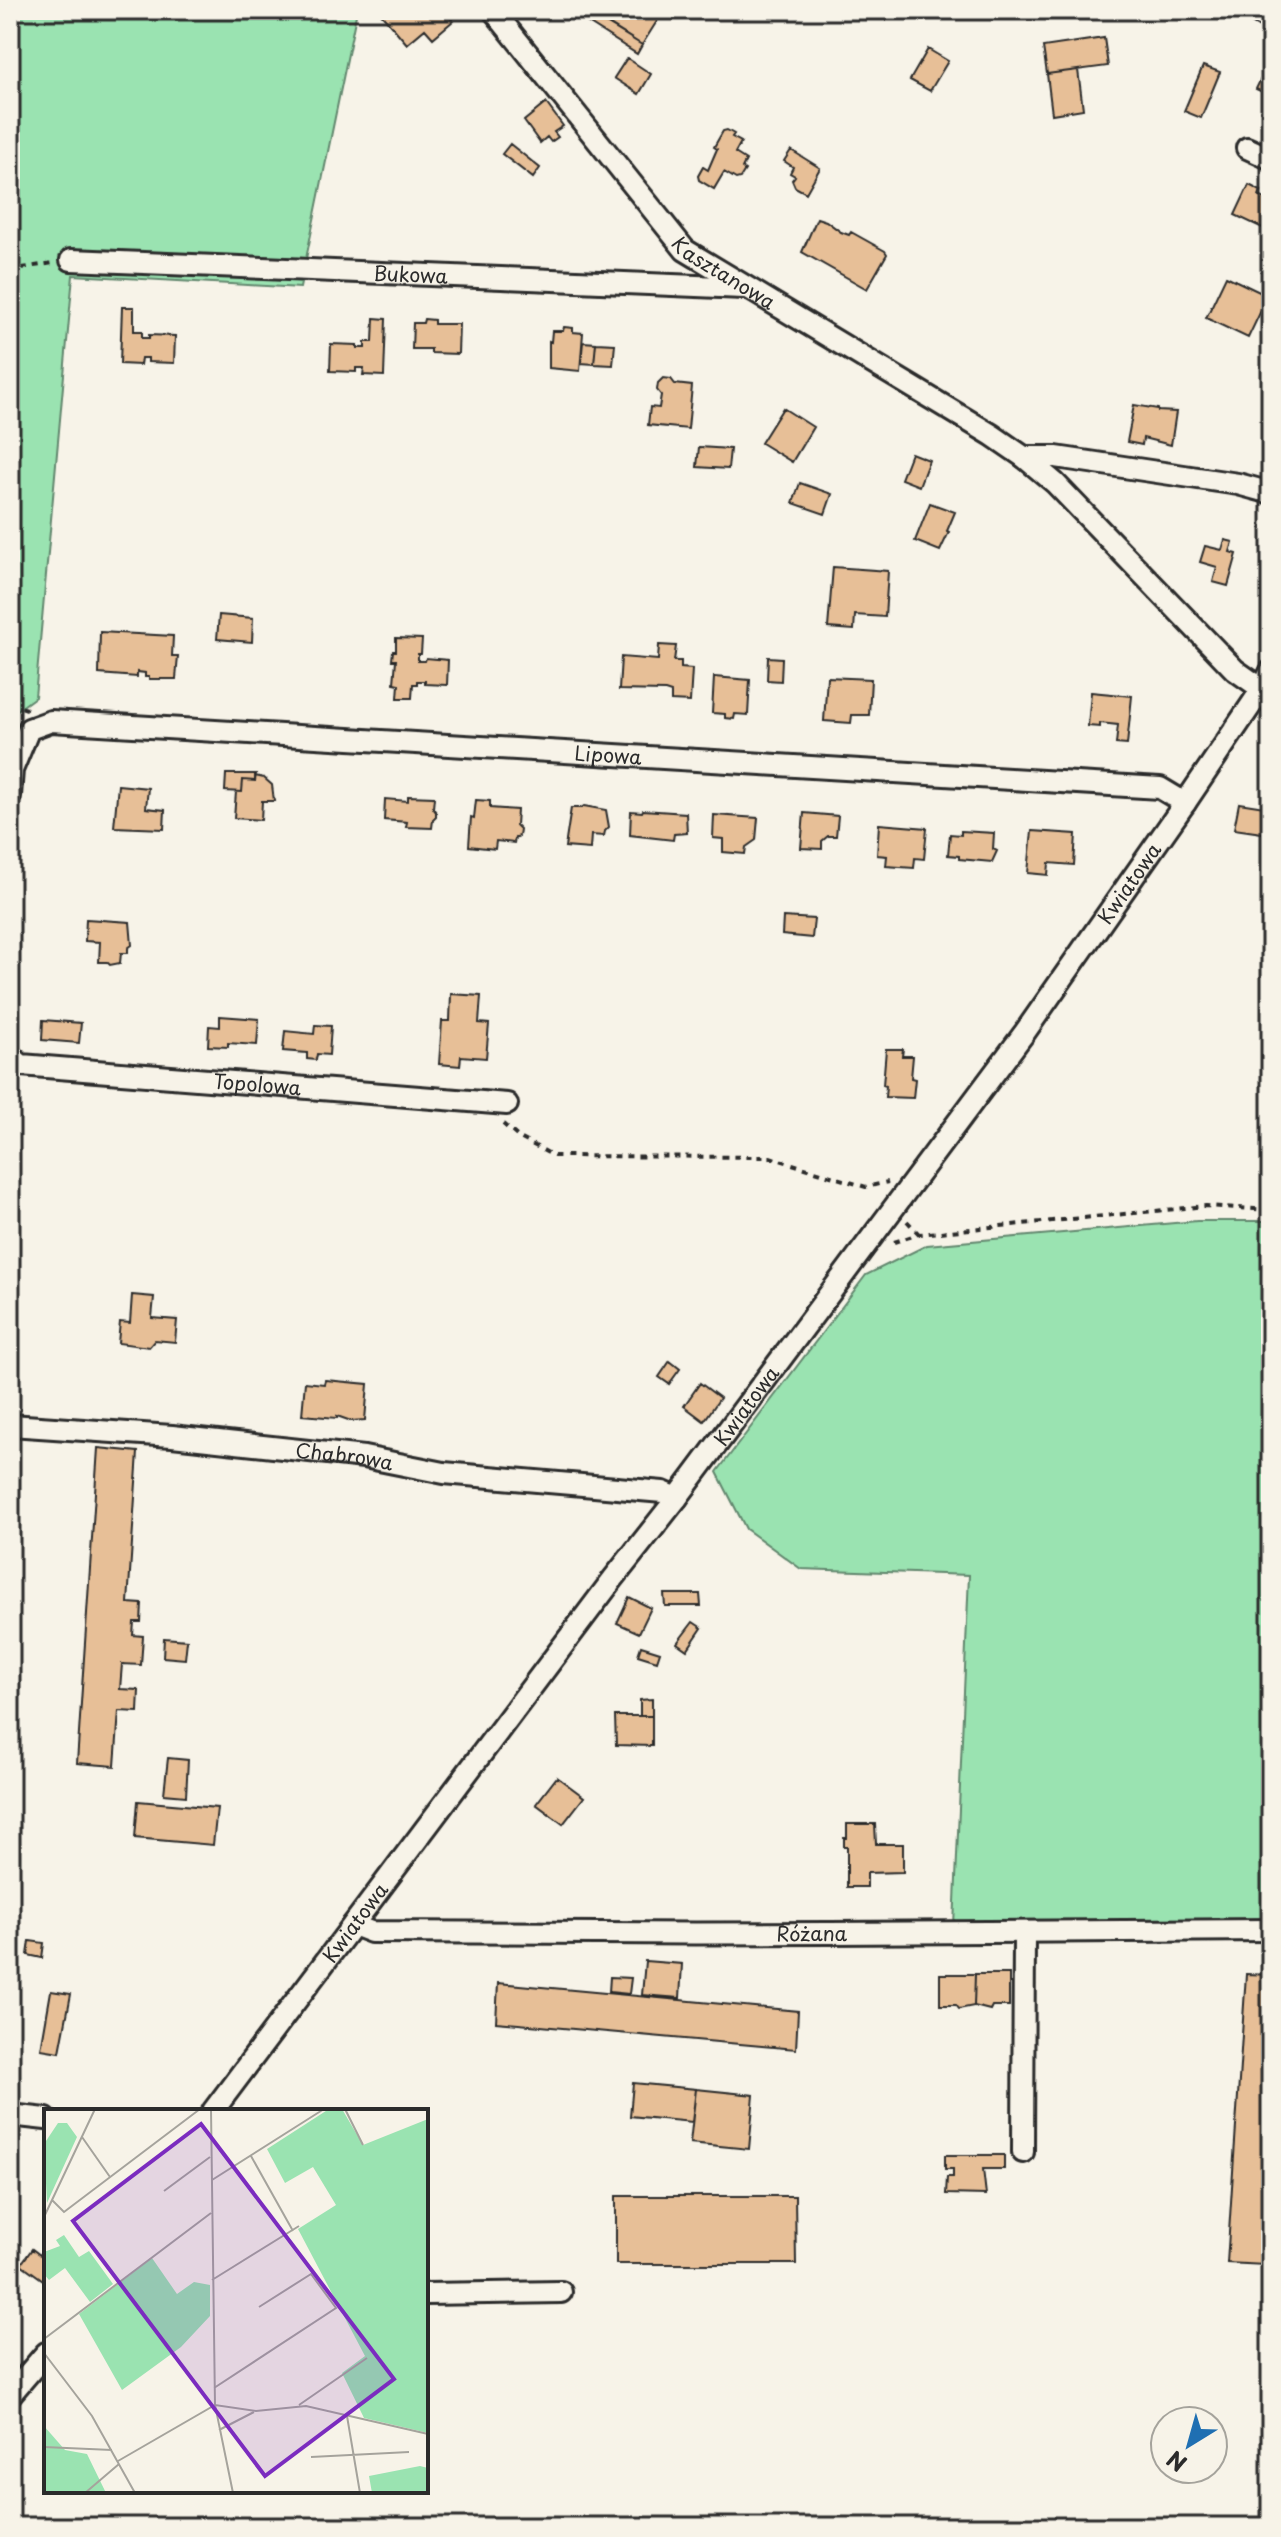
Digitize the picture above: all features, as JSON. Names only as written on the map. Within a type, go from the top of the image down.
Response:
[{"type":"street","name":"Kasztanowa","points":[[493,10],[685,250],[1024,457],[1055,483],[1235,670],[1268,684]]},
{"type":"street","points":[[1253,10],[1271,21]]},
{"type":"street","points":[[1247,148],[1271,159]]},
{"type":"street","name":"Bukowa","points":[[71,260],[748,288]]},
{"type":"street","points":[[1024,457],[1056,457],[1238,484],[1271,493]]},
{"type":"street","name":"Kwiatowa","points":[[215,2109],[1025,1032],[1268,684]]},
{"type":"street","name":"Lipowa","points":[[10,796],[12,770],[29,729],[51,721],[1160,788],[1185,803]]},
{"type":"street","name":"Topolowa","points":[[10,1055],[21,1065],[507,1104]]},
{"type":"street","name":"Chabrowa","points":[[10,1425],[172,1436],[349,1456],[444,1473],[663,1492],[677,1498]]},
{"type":"street","name":"Różana","points":[[353,1925],[371,1932],[1024,1933],[1094,1929],[1271,1930]]},
{"type":"street","points":[[1023,2152],[1024,1933]]},
{"type":"street","points":[[10,2115],[44,2119]]},
{"type":"street","points":[[428,2294],[561,2292]]},
{"type":"street","points":[[10,2395],[44,2355]]},
{"type":"path","points":[[10,270],[71,260]]},
{"type":"path","points":[[475,1101],[518,1137],[554,1156],[770,1157],[866,1187],[917,1175]]},
{"type":"path","points":[[858,1255],[919,1234],[1206,1206],[1271,1210]]},
{"type":"green space","points":[[10,10],[357,10],[300,288],[73,275],[35,697],[16,711],[10,758]]},
{"type":"green space","points":[[1197,1221],[1271,1221],[1271,1924],[954,1926],[969,1575],[801,1569],[746,1529],[717,1472],[866,1275],[927,1245]]},
{"type":"building","points":[[380,10],[426,10],[431,16],[437,10],[443,10],[453,21],[433,38],[425,29],[407,44]]},
{"type":"building","points":[[589,10],[614,10],[605,23]]},
{"type":"building","points":[[614,10],[664,10],[642,45],[606,23]]},
{"type":"building","points":[[588,11],[642,45],[637,54],[582,19]]},
{"type":"building","points":[[1104,38],[1108,66],[1047,74],[1043,47]]},
{"type":"building","points":[[928,49],[948,61],[930,91],[910,80]]},
{"type":"building","points":[[627,58],[651,74],[639,94],[614,78]]},
{"type":"building","points":[[1203,66],[1220,72],[1201,118],[1184,111]]},
{"type":"building","points":[[1267,66],[1271,68],[1271,96],[1256,89]]},
{"type":"building","points":[[1078,70],[1083,109],[1052,114],[1047,74]]},
{"type":"building","points":[[546,103],[563,126],[554,132],[558,137],[551,142],[547,137],[540,143],[524,121]]},
{"type":"building","points":[[727,130],[741,142],[735,153],[746,160],[742,168],[745,170],[736,179],[724,172],[714,189],[699,180],[698,176],[703,167],[708,170],[717,149],[714,147],[723,131]]},
{"type":"building","points":[[510,144],[540,168],[533,178],[502,154]]},
{"type":"building","points":[[791,150],[820,168],[806,193],[795,187],[792,180],[795,176],[790,173],[793,167],[784,161]]},
{"type":"building","points":[[1249,185],[1261,191],[1259,196],[1271,202],[1271,232],[1235,215]]},
{"type":"building","points":[[817,218],[885,251],[887,254],[867,289],[802,252]]},
{"type":"building","points":[[1226,276],[1268,296],[1248,338],[1206,318]]},
{"type":"building","points":[[122,307],[134,307],[134,331],[142,331],[142,338],[149,338],[149,335],[175,336],[174,363],[148,362],[148,358],[141,358],[140,365],[120,364]]},
{"type":"building","points":[[374,318],[386,319],[384,376],[363,375],[364,368],[356,368],[356,372],[330,371],[331,344],[365,348],[365,342],[373,342]]},
{"type":"building","points":[[424,319],[434,320],[434,324],[459,324],[458,354],[412,349],[413,323],[423,323]]},
{"type":"building","points":[[564,327],[583,333],[580,371],[549,368],[552,331],[563,331]]},
{"type":"building","points":[[583,342],[596,343],[594,364],[581,363]]},
{"type":"building","points":[[596,343],[615,344],[613,365],[594,364]]},
{"type":"building","points":[[663,378],[671,379],[675,384],[692,386],[688,429],[648,425],[650,407],[659,408],[661,395],[657,390]]},
{"type":"building","points":[[1134,405],[1176,412],[1171,445],[1143,438],[1142,445],[1127,442]]},
{"type":"building","points":[[783,408],[813,427],[792,462],[761,443]]},
{"type":"building","points":[[699,447],[730,449],[728,469],[697,467]]},
{"type":"building","points":[[911,453],[929,460],[919,486],[901,479]]},
{"type":"building","points":[[800,483],[832,494],[825,514],[793,503]]},
{"type":"building","points":[[930,503],[955,512],[940,551],[915,541]]},
{"type":"building","points":[[1225,540],[1233,542],[1230,552],[1237,554],[1228,586],[1213,582],[1217,567],[1200,562],[1205,546],[1222,550]]},
{"type":"building","points":[[833,567],[888,571],[885,617],[855,615],[854,630],[828,628]]},
{"type":"building","points":[[219,615],[253,618],[252,642],[217,639]]},
{"type":"building","points":[[100,632],[173,636],[172,656],[178,656],[176,679],[149,679],[145,673],[137,672],[137,677],[99,674]]},
{"type":"building","points":[[396,638],[422,639],[418,661],[425,661],[426,658],[448,660],[447,685],[417,681],[413,684],[412,698],[398,698],[399,684],[394,683],[396,660],[392,660]]},
{"type":"building","points":[[659,645],[676,646],[674,661],[681,661],[681,668],[692,669],[690,702],[671,701],[671,693],[665,691],[619,690],[621,657],[658,660]]},
{"type":"building","points":[[768,657],[782,658],[781,681],[767,680]]},
{"type":"building","points":[[714,677],[750,680],[748,715],[735,714],[734,719],[725,718],[725,714],[712,713]]},
{"type":"building","points":[[827,677],[871,679],[869,715],[852,715],[851,723],[824,721]]},
{"type":"building","points":[[1091,692],[1132,696],[1127,745],[1116,744],[1118,725],[1100,723],[1100,727],[1088,726]]},
{"type":"building","points":[[226,774],[256,774],[255,781],[243,780],[242,792],[225,791]]},
{"type":"building","points":[[255,776],[264,778],[272,785],[274,801],[262,801],[261,820],[234,818],[236,792],[242,792],[243,780],[255,781]]},
{"type":"building","points":[[118,785],[148,788],[146,808],[165,810],[164,829],[114,827]]},
{"type":"building","points":[[408,796],[434,797],[436,817],[432,828],[406,827],[407,822],[384,820],[385,799],[408,801]]},
{"type":"building","points":[[476,800],[490,801],[490,808],[517,810],[516,825],[520,829],[514,843],[496,841],[495,849],[469,846]]},
{"type":"building","points":[[1239,803],[1271,808],[1269,834],[1234,829]]},
{"type":"building","points":[[584,806],[606,810],[609,827],[604,836],[591,835],[590,849],[565,847],[571,808]]},
{"type":"building","points":[[631,811],[686,813],[687,833],[674,834],[673,840],[630,835]]},
{"type":"building","points":[[804,813],[838,816],[836,836],[828,836],[822,841],[822,849],[801,848]]},
{"type":"building","points":[[714,815],[758,818],[756,840],[746,847],[745,854],[723,852],[723,839],[713,838]]},
{"type":"building","points":[[879,824],[927,828],[924,859],[915,858],[914,868],[886,866],[887,856],[877,855]]},
{"type":"building","points":[[961,831],[994,833],[993,849],[997,851],[992,862],[948,855],[950,834],[961,835]]},
{"type":"building","points":[[1032,831],[1076,834],[1074,865],[1049,863],[1048,875],[1028,873]]},
{"type":"building","points":[[783,917],[814,919],[812,938],[782,935]]},
{"type":"building","points":[[86,919],[130,922],[132,945],[128,953],[121,953],[120,963],[110,965],[99,962],[100,942],[85,941]]},
{"type":"building","points":[[451,994],[481,996],[479,1023],[489,1024],[486,1058],[461,1056],[460,1066],[439,1064],[442,1021],[450,1021]]},
{"type":"building","points":[[220,1016],[259,1019],[257,1045],[228,1043],[228,1047],[208,1046],[209,1026],[220,1027]]},
{"type":"building","points":[[43,1020],[81,1023],[79,1043],[42,1040]]},
{"type":"building","points":[[315,1025],[331,1026],[329,1055],[317,1054],[316,1060],[307,1059],[307,1053],[283,1051],[285,1031],[314,1034]]},
{"type":"building","points":[[886,1049],[903,1049],[902,1056],[913,1056],[913,1098],[885,1097]]},
{"type":"building","points":[[132,1295],[154,1297],[152,1318],[177,1320],[175,1342],[155,1340],[149,1347],[118,1343],[120,1322],[130,1323]]},
{"type":"building","points":[[670,1361],[680,1369],[669,1384],[659,1377]]},
{"type":"building","points":[[325,1380],[368,1384],[365,1420],[302,1415],[305,1382],[324,1384]]},
{"type":"building","points":[[700,1383],[720,1398],[704,1421],[684,1406]]},
{"type":"building","points":[[98,1448],[138,1452],[128,1603],[142,1604],[141,1622],[134,1622],[133,1635],[143,1636],[141,1665],[122,1664],[120,1689],[139,1690],[138,1712],[119,1711],[115,1766],[77,1763]]},
{"type":"building","points":[[664,1594],[700,1594],[701,1606],[665,1606]]},
{"type":"building","points":[[629,1597],[651,1608],[639,1633],[617,1623]]},
{"type":"building","points":[[693,1622],[702,1628],[687,1650],[677,1643]]},
{"type":"building","points":[[164,1638],[187,1640],[185,1659],[163,1657]]},
{"type":"building","points":[[641,1646],[660,1652],[657,1661],[638,1655]]},
{"type":"building","points":[[652,1699],[652,1716],[640,1716],[640,1700]]},
{"type":"building","points":[[615,1716],[652,1716],[652,1746],[616,1745]]},
{"type":"building","points":[[168,1758],[188,1760],[186,1796],[164,1794]]},
{"type":"building","points":[[557,1777],[584,1797],[563,1824],[536,1804]]},
{"type":"building","points":[[138,1801],[217,1808],[213,1845],[135,1838]]},
{"type":"building","points":[[847,1824],[875,1824],[876,1844],[903,1844],[903,1872],[867,1873],[867,1887],[847,1887],[847,1847],[844,1847],[844,1838],[847,1838]]},
{"type":"building","points":[[30,1941],[44,1943],[42,1958],[28,1955]]},
{"type":"building","points":[[645,1961],[682,1964],[680,1998],[642,1995]]},
{"type":"building","points":[[940,1974],[975,1974],[974,2006],[959,2009],[956,2005],[940,2005]]},
{"type":"building","points":[[975,1974],[1009,1974],[1009,2006],[992,2006],[990,2010],[974,2006]]},
{"type":"building","points":[[1246,1974],[1271,1975],[1271,2168],[1265,2265],[1227,2263]]},
{"type":"building","points":[[610,1977],[631,1978],[629,1994],[609,1992]]},
{"type":"building","points":[[498,1983],[798,2011],[796,2049],[496,2022]]},
{"type":"building","points":[[51,1991],[71,1994],[60,2052],[41,2049]]},
{"type":"building","points":[[633,2083],[696,2089],[692,2122],[630,2116]]},
{"type":"building","points":[[696,2089],[754,2095],[749,2149],[690,2143]]},
{"type":"building","points":[[945,2155],[1004,2155],[1004,2169],[983,2169],[986,2195],[946,2194],[947,2177],[953,2177],[953,2169],[945,2169]]},
{"type":"building","points":[[616,2196],[795,2196],[796,2264],[616,2264]]},
{"type":"building","points":[[32,2249],[40,2255],[44,2250],[44,2281],[21,2264]]}]
